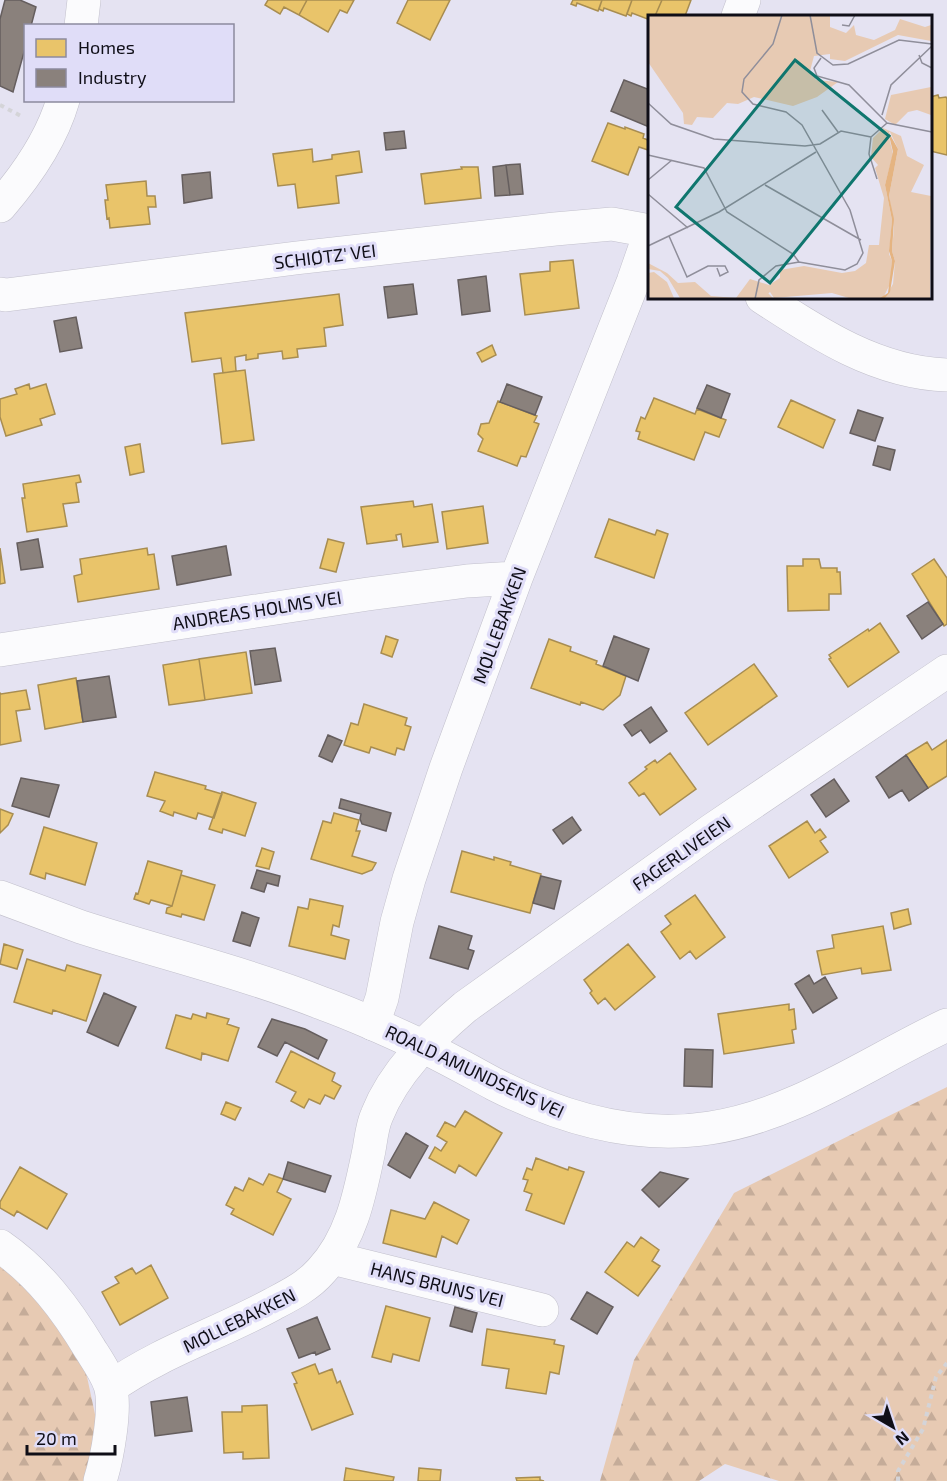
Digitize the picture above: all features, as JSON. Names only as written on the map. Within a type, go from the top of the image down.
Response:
[{"type":"street","points":[[81,24],[84,0]]},
{"type":"street","points":[[738,15],[744,0]]},
{"type":"street","points":[[0,206],[13,192],[45,141],[62,102]]},
{"type":"street","name":"SCHIØTZ' VEI","points":[[0,294],[555,229],[612,224],[648,232]]},
{"type":"street","name":"MØLLEBAKKEN","points":[[373,1024],[382,998],[397,922],[409,879],[446,768],[516,578],[633,282],[648,238]]},
{"type":"street","points":[[764,298],[846,348],[867,358],[890,366],[947,375]]},
{"type":"street","name":"ANDREAS HOLMS VEI","points":[[0,650],[368,594],[466,581],[516,578]]},
{"type":"street","name":"FAGERLIVEIEN","points":[[423,1046],[465,1007],[712,830],[947,671]]},
{"type":"street","name":"ROALD AMUNDSENS VEI","points":[[0,897],[81,926],[323,1003],[423,1046],[497,1085],[560,1112],[622,1128],[684,1131],[709,1129],[749,1120],[814,1093],[947,1025]]},
{"type":"street","name":"MØLLEBAKKEN","points":[[111,1387],[134,1372],[304,1287],[321,1272],[347,1231],[357,1203],[376,1117],[388,1092],[423,1046]]},
{"type":"street","points":[[0,1246],[35,1274],[55,1295],[92,1352],[111,1387],[110,1434],[100,1481]]},
{"type":"street","name":"HANS BRUNS VEI","points":[[332,1258],[542,1310]]},
{"type":"path","points":[[898,1481],[898,1470],[923,1429],[936,1377],[947,1363]]},
{"type":"green space","points":[[947,1087],[947,1481],[779,1481],[725,1464],[699,1481],[600,1481],[634,1360],[734,1193]]},
{"type":"green space","points":[[0,1259],[33,1284],[86,1372],[96,1419],[89,1481],[0,1481]]},
{"type":"building: Homes","points":[[268,0],[307,0],[299,15],[284,7],[280,14],[265,5]]},
{"type":"building: Homes","points":[[307,0],[354,0],[347,13],[340,10],[328,32],[299,15]]},
{"type":"building: Homes","points":[[408,0],[450,0],[430,40],[397,23]]},
{"type":"building: Homes","points":[[573,0],[602,0],[598,11],[577,3],[576,6],[571,4]]},
{"type":"building: Homes","points":[[602,0],[632,0],[626,16],[604,8],[603,11],[599,9]]},
{"type":"building: Homes","points":[[632,0],[662,0],[655,15],[648,15],[648,19],[632,13],[631,16],[627,14]]},
{"type":"building: Homes","points":[[662,0],[691,0],[685,15],[655,15]]},
{"type":"building: Homes","points":[[938,95],[939,98],[946,97],[947,99],[947,155],[932,151],[932,96]]},
{"type":"building: Homes","points":[[608,123],[644,134],[643,138],[648,140],[648,150],[639,147],[628,175],[592,161]]},
{"type":"building: Homes","points":[[312,149],[313,162],[332,159],[332,155],[359,151],[362,172],[336,176],[339,203],[298,208],[295,184],[278,186],[273,154]]},
{"type":"building: Homes","points":[[461,167],[478,167],[481,198],[425,204],[421,174],[462,169]]},
{"type":"building: Homes","points":[[146,181],[147,196],[155,196],[156,207],[148,207],[150,224],[110,228],[105,200],[108,200],[106,185]]},
{"type":"building: Homes","points":[[573,260],[579,308],[525,315],[520,274],[550,271],[550,262]]},
{"type":"building: Homes","points":[[339,294],[343,325],[324,328],[326,346],[297,349],[298,357],[283,359],[282,351],[258,354],[258,358],[246,360],[246,355],[235,357],[236,371],[223,373],[221,358],[192,362],[185,313]]},
{"type":"building: Homes","points":[[492,345],[496,355],[482,362],[477,353]]},
{"type":"building: Homes","points":[[245,370],[254,440],[222,444],[214,374]]},
{"type":"building: Homes","points":[[29,384],[30,389],[46,384],[55,414],[40,419],[42,425],[6,436],[0,417],[0,399],[17,394],[15,389]]},
{"type":"building: Homes","points":[[654,398],[695,414],[697,409],[726,420],[719,437],[705,432],[694,460],[638,439],[640,432],[636,431],[641,417],[645,419]]},
{"type":"building: Homes","points":[[791,400],[835,420],[823,448],[778,427]]},
{"type":"building: Homes","points":[[498,401],[537,416],[534,422],[539,424],[526,457],[521,456],[517,466],[478,451],[483,439],[478,434],[481,424],[489,423]]},
{"type":"building: Homes","points":[[140,444],[144,472],[130,475],[125,447]]},
{"type":"building: Homes","points":[[79,475],[81,482],[76,483],[79,502],[63,504],[67,526],[27,532],[22,498],[25,498],[23,484]]},
{"type":"building: Homes","points":[[413,501],[414,507],[432,504],[438,542],[403,547],[401,534],[396,535],[397,540],[367,544],[361,507]]},
{"type":"building: Homes","points":[[483,506],[488,543],[447,549],[442,512]]},
{"type":"building: Homes","points":[[609,519],[655,535],[657,530],[668,534],[654,578],[595,557]]},
{"type":"building: Homes","points":[[328,539],[344,543],[336,572],[320,568]]},
{"type":"building: Homes","points":[[0,548],[5,583],[0,584]]},
{"type":"building: Homes","points":[[147,548],[148,555],[154,554],[159,589],[78,602],[74,576],[82,574],[80,559]]},
{"type":"building: Homes","points":[[803,559],[819,559],[821,568],[837,568],[837,572],[840,572],[841,594],[829,594],[829,610],[788,611],[787,566],[803,566]]},
{"type":"building: Homes","points":[[934,559],[947,578],[947,624],[944,626],[912,574]]},
{"type":"building: Homes","points":[[880,623],[899,652],[848,687],[829,659],[831,658],[829,655]]},
{"type":"building: Homes","points":[[386,636],[398,640],[392,657],[381,653]]},
{"type":"building: Homes","points":[[549,639],[571,647],[570,651],[597,661],[596,664],[626,676],[620,695],[603,710],[581,702],[580,705],[531,688]]},
{"type":"building: Homes","points":[[246,652],[252,693],[205,700],[199,659]]},
{"type":"building: Homes","points":[[199,659],[205,700],[169,705],[163,665]]},
{"type":"building: Homes","points":[[754,664],[777,696],[708,745],[685,713]]},
{"type":"building: Homes","points":[[76,678],[83,722],[45,729],[38,685]]},
{"type":"building: Homes","points":[[26,690],[30,709],[16,711],[21,741],[0,745],[0,693]]},
{"type":"building: Homes","points":[[364,704],[407,718],[405,725],[411,727],[404,750],[397,748],[395,755],[371,747],[369,753],[344,745],[351,723],[358,725]]},
{"type":"building: Homes","points":[[947,740],[947,776],[928,788],[906,755],[927,742],[932,750]]},
{"type":"building: Homes","points":[[670,753],[696,789],[660,815],[644,793],[639,796],[629,783],[647,769],[645,767],[655,760],[657,763]]},
{"type":"building: Homes","points":[[155,772],[206,786],[205,789],[222,794],[214,818],[198,813],[196,819],[174,812],[173,816],[160,811],[165,801],[147,796]]},
{"type":"building: Homes","points":[[222,792],[256,803],[245,836],[223,829],[222,833],[209,829]]},
{"type":"building: Homes","points":[[0,809],[13,814],[8,825],[0,833]]},
{"type":"building: Homes","points":[[334,813],[359,820],[356,831],[360,831],[352,856],[376,863],[372,870],[362,874],[311,859],[323,821],[331,823]]},
{"type":"building: Homes","points":[[807,821],[815,833],[820,829],[826,837],[820,841],[828,852],[789,878],[769,846]]},
{"type":"building: Homes","points":[[44,827],[97,843],[85,885],[46,873],[45,879],[30,874]]},
{"type":"building: Homes","points":[[262,848],[274,852],[269,869],[256,866]]},
{"type":"building: Homes","points":[[462,851],[494,860],[494,857],[511,862],[510,865],[541,874],[530,913],[451,892]]},
{"type":"building: Homes","points":[[148,861],[182,871],[172,906],[151,900],[149,904],[134,899],[136,893],[138,894]]},
{"type":"building: Homes","points":[[181,875],[215,885],[204,920],[182,914],[181,917],[166,913],[167,908],[172,906]]},
{"type":"building: Homes","points":[[695,895],[725,937],[696,959],[690,951],[680,959],[661,932],[671,924],[665,916]]},
{"type":"building: Homes","points":[[310,899],[343,906],[339,927],[333,925],[331,935],[349,940],[345,959],[289,946],[298,907],[308,909]]},
{"type":"building: Homes","points":[[908,909],[911,924],[894,929],[891,913]]},
{"type":"building: Homes","points":[[883,926],[891,970],[862,974],[861,968],[822,975],[817,951],[834,948],[832,935]]},
{"type":"building: Homes","points":[[4,944],[23,950],[17,969],[0,964]]},
{"type":"building: Homes","points":[[628,944],[655,977],[615,1010],[605,998],[598,1004],[584,980]]},
{"type":"building: Homes","points":[[27,959],[65,971],[67,965],[101,975],[86,1021],[53,1010],[52,1014],[14,1002]]},
{"type":"building: Homes","points":[[789,1004],[789,1010],[794,1009],[796,1029],[792,1030],[794,1043],[724,1054],[718,1014]]},
{"type":"building: Homes","points":[[207,1013],[229,1019],[227,1024],[239,1028],[228,1061],[202,1053],[201,1060],[166,1048],[176,1015],[191,1019],[193,1014],[206,1018]]},
{"type":"building: Homes","points":[[291,1051],[335,1073],[332,1081],[341,1086],[334,1099],[325,1095],[320,1104],[309,1099],[304,1108],[291,1101],[296,1092],[276,1082]]},
{"type":"building: Homes","points":[[226,1102],[241,1108],[235,1120],[221,1114]]},
{"type":"building: Homes","points":[[465,1111],[502,1133],[476,1176],[459,1165],[455,1173],[429,1158],[435,1147],[441,1151],[447,1142],[437,1136],[445,1122],[455,1127]]},
{"type":"building: Homes","points":[[536,1158],[568,1170],[569,1167],[584,1172],[564,1224],[526,1210],[532,1194],[524,1191],[528,1180],[523,1179],[527,1168],[532,1170]]},
{"type":"building: Homes","points":[[20,1167],[67,1194],[47,1229],[17,1211],[14,1216],[0,1208],[0,1202]]},
{"type":"building: Homes","points":[[269,1174],[283,1179],[277,1192],[291,1199],[273,1235],[231,1214],[234,1209],[226,1205],[235,1187],[243,1191],[249,1178],[263,1185]]},
{"type":"building: Homes","points":[[434,1202],[469,1220],[457,1244],[442,1236],[436,1257],[383,1243],[391,1210],[425,1219]]},
{"type":"building: Homes","points":[[641,1237],[659,1250],[652,1261],[660,1266],[638,1296],[605,1272],[627,1242],[634,1247]]},
{"type":"building: Homes","points":[[151,1265],[168,1298],[120,1325],[102,1292],[119,1283],[115,1277],[132,1268],[136,1274]]},
{"type":"building: Homes","points":[[386,1306],[430,1318],[419,1361],[393,1354],[391,1362],[372,1357]]},
{"type":"building: Homes","points":[[487,1329],[555,1340],[554,1344],[564,1346],[559,1374],[550,1372],[546,1394],[506,1388],[509,1369],[482,1365]]},
{"type":"building: Homes","points":[[315,1364],[319,1374],[332,1369],[337,1383],[340,1381],[353,1414],[312,1430],[292,1373]]},
{"type":"building: Homes","points":[[267,1405],[269,1458],[243,1459],[243,1452],[224,1453],[222,1412],[242,1412],[242,1406]]},
{"type":"building: Homes","points":[[346,1468],[394,1477],[393,1481],[344,1481]]},
{"type":"building: Homes","points":[[419,1468],[441,1470],[440,1481],[418,1481]]},
{"type":"building: Homes","points":[[540,1477],[540,1480],[544,1481],[517,1481],[516,1478]]},
{"type":"building: Industry","points":[[5,0],[20,0],[36,7],[32,24],[24,24],[24,52],[13,92],[0,86],[0,19]]},
{"type":"building: Industry","points":[[624,80],[648,89],[648,127],[611,111]]},
{"type":"building: Industry","points":[[404,131],[406,148],[386,150],[384,133]]},
{"type":"building: Industry","points":[[520,164],[523,194],[510,195],[506,165]]},
{"type":"building: Industry","points":[[506,165],[510,195],[495,196],[493,167]]},
{"type":"building: Industry","points":[[210,172],[212,198],[184,203],[182,175]]},
{"type":"building: Industry","points":[[486,276],[490,311],[462,315],[458,280]]},
{"type":"building: Industry","points":[[413,284],[417,314],[388,318],[384,287]]},
{"type":"building: Industry","points":[[76,317],[82,348],[60,352],[54,321]]},
{"type":"building: Industry","points":[[507,384],[542,397],[535,415],[500,402]]},
{"type":"building: Industry","points":[[707,385],[730,394],[721,418],[697,408]]},
{"type":"building: Industry","points":[[858,410],[883,418],[875,441],[850,433]]},
{"type":"building: Industry","points":[[878,446],[895,450],[890,470],[873,465]]},
{"type":"building: Industry","points":[[38,539],[43,567],[21,570],[17,543]]},
{"type":"building: Industry","points":[[226,546],[231,575],[177,585],[172,556]]},
{"type":"building: Industry","points":[[928,602],[943,624],[922,639],[907,616]]},
{"type":"building: Industry","points":[[614,636],[649,649],[638,681],[603,666]]},
{"type":"building: Industry","points":[[275,648],[281,681],[255,685],[250,651]]},
{"type":"building: Industry","points":[[109,676],[116,717],[83,722],[77,681]]},
{"type":"building: Industry","points":[[651,707],[667,731],[650,743],[641,730],[632,736],[624,725]]},
{"type":"building: Industry","points":[[328,735],[342,741],[332,762],[319,756]]},
{"type":"building: Industry","points":[[906,755],[928,788],[909,801],[902,790],[889,798],[876,777]]},
{"type":"building: Industry","points":[[21,778],[59,785],[49,817],[12,806]]},
{"type":"building: Industry","points":[[834,779],[849,801],[826,817],[811,795]]},
{"type":"building: Industry","points":[[341,799],[391,813],[386,831],[362,824],[361,814],[339,808]]},
{"type":"building: Industry","points":[[572,817],[581,830],[563,844],[553,830]]},
{"type":"building: Industry","points":[[257,870],[280,876],[278,886],[267,883],[264,892],[251,888]]},
{"type":"building: Industry","points":[[541,876],[561,881],[554,909],[533,903]]},
{"type":"building: Industry","points":[[242,912],[259,918],[250,946],[233,941]]},
{"type":"building: Industry","points":[[439,926],[472,936],[468,949],[474,951],[468,969],[430,958]]},
{"type":"building: Industry","points":[[809,975],[814,984],[825,977],[837,998],[813,1013],[795,984]]},
{"type":"building: Industry","points":[[104,993],[136,1007],[118,1046],[87,1032]]},
{"type":"building: Industry","points":[[272,1019],[305,1029],[327,1040],[318,1059],[285,1042],[277,1056],[258,1047]]},
{"type":"building: Industry","points":[[685,1049],[713,1050],[712,1087],[684,1086]]},
{"type":"building: Industry","points":[[406,1133],[428,1146],[410,1178],[388,1165]]},
{"type":"building: Industry","points":[[288,1162],[331,1176],[325,1192],[283,1179]]},
{"type":"building: Industry","points":[[660,1172],[688,1179],[659,1207],[642,1190]]},
{"type":"building: Industry","points":[[587,1292],[613,1307],[597,1334],[571,1319]]},
{"type":"building: Industry","points":[[455,1307],[477,1313],[472,1332],[450,1326]]},
{"type":"building: Industry","points":[[317,1317],[330,1349],[316,1355],[315,1352],[299,1358],[287,1329]]},
{"type":"building: Industry","points":[[187,1397],[192,1431],[155,1436],[151,1402]]}]
